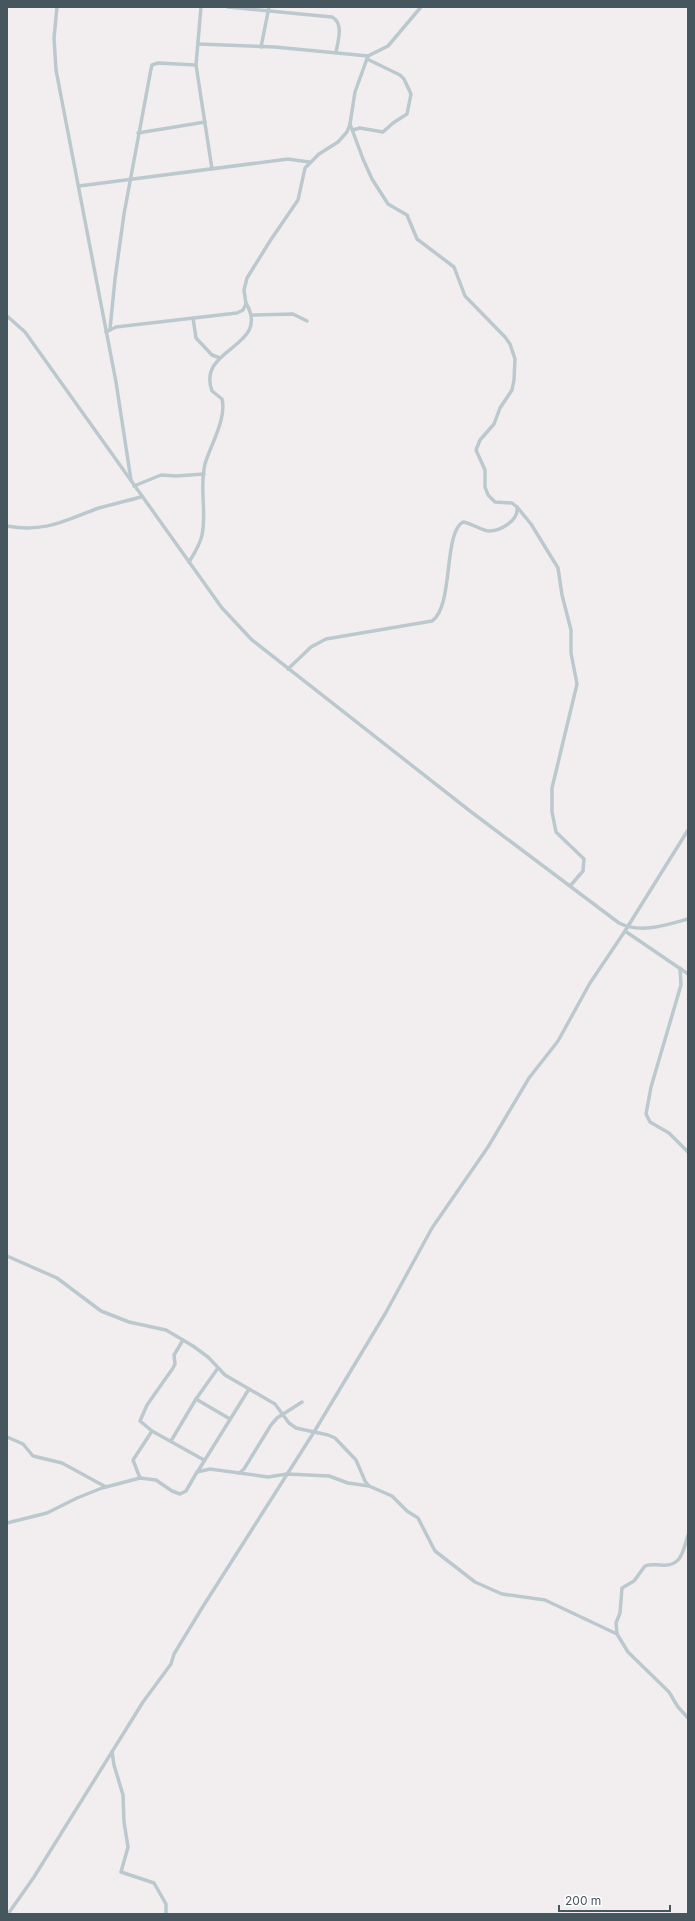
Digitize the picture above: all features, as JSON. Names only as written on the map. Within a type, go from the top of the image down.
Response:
[{"type":"street","points":[[57,7],[54,38],[56,70],[124,430],[131,481]]},
{"type":"street","points":[[201,7],[196,65],[212,169]]},
{"type":"street","points":[[228,7],[268,9],[328,16],[336,19],[339,26],[336,52]]},
{"type":"street","points":[[106,332],[110,329],[241,311],[245,308],[244,290],[247,278],[270,241],[296,205],[300,196],[303,172],[309,162],[341,139],[347,132],[350,124],[355,92],[367,57],[388,46],[421,7]]},
{"type":"street","points":[[261,47],[268,9]]},
{"type":"street","points":[[198,44],[336,52],[367,57],[388,68],[404,79],[411,94],[408,113],[383,132],[360,128],[353,130]]},
{"type":"street","points":[[110,329],[115,279],[130,180],[152,65],[158,63],[196,65]]},
{"type":"street","points":[[138,133],[205,122]]},
{"type":"street","points":[[350,124],[368,173],[388,204],[407,215],[413,232],[421,243],[456,269],[465,296],[494,325],[510,344],[516,366],[512,390],[500,408],[494,424],[478,443],[476,450],[485,470],[485,487],[488,495],[495,502],[512,503],[517,507],[558,565],[571,630],[571,653],[577,684],[551,797],[556,832],[584,859],[583,871],[571,885]]},
{"type":"street","points":[[79,186],[288,159],[309,162]]},
{"type":"street","points":[[189,562],[199,543],[203,530],[202,498],[204,474],[207,458],[216,437],[223,403],[211,387],[210,374],[213,366],[248,333],[253,323],[252,315],[245,301]]},
{"type":"street","points":[[252,315],[294,314],[307,321]]},
{"type":"street","points":[[7,316],[25,332],[141,497],[222,608],[237,626],[288,669],[470,811],[571,885],[626,929],[688,974]]},
{"type":"street","points":[[193,318],[196,338],[212,355],[220,358]]},
{"type":"street","points":[[212,355],[213,366]]},
{"type":"street","points":[[134,486],[161,475],[182,476],[204,474]]},
{"type":"street","points":[[7,526],[26,529],[45,527],[72,519],[99,508],[141,497]]},
{"type":"street","points":[[288,669],[314,644],[326,639],[432,621],[437,616],[442,603],[453,542],[459,525],[463,522],[487,531],[491,531],[515,519],[517,507]]},
{"type":"street","points":[[8,1914],[34,1877],[158,1680],[171,1664],[174,1654],[202,1608],[314,1432],[415,1262],[432,1228],[488,1147],[529,1078],[558,1041],[590,983],[688,830]]},
{"type":"street","points":[[626,929],[656,927],[688,919]]},
{"type":"street","points":[[680,968],[681,985],[651,1087],[646,1114],[650,1122],[669,1134],[688,1152]]},
{"type":"street","points":[[7,1256],[57,1278],[105,1313],[129,1322],[166,1330],[183,1340],[208,1357],[226,1375],[270,1400],[296,1428],[328,1435],[338,1440],[356,1460],[365,1481],[369,1486]]},
{"type":"street","points":[[183,1340],[174,1355],[175,1364],[173,1368],[168,1373],[140,1416],[140,1421],[152,1431],[204,1460]]},
{"type":"street","points":[[171,1441],[196,1399],[218,1368]]},
{"type":"street","points":[[7,1523],[47,1513],[77,1498],[106,1487],[140,1478],[156,1480],[172,1491],[180,1494],[186,1491],[249,1389]]},
{"type":"street","points":[[196,1399],[230,1420]]},
{"type":"street","points":[[240,1473],[271,1425],[283,1414],[302,1402]]},
{"type":"street","points":[[140,1478],[133,1460],[152,1431]]},
{"type":"street","points":[[7,1437],[23,1444],[32,1456],[62,1463],[106,1487]]},
{"type":"street","points":[[197,1472],[210,1469],[268,1477],[286,1474],[329,1476],[348,1483],[369,1486],[396,1498],[407,1511],[418,1518],[435,1551],[475,1582],[502,1594],[545,1600],[617,1634]]},
{"type":"street","points":[[688,1535],[684,1552],[678,1561],[673,1565],[645,1566],[634,1581],[622,1588],[620,1613],[616,1623],[617,1634],[628,1652],[669,1692],[678,1707],[688,1718]]},
{"type":"street","points":[[112,1752],[114,1765],[123,1795],[124,1822],[128,1843],[122,1872],[154,1883],[166,1904],[166,1914]]}]
